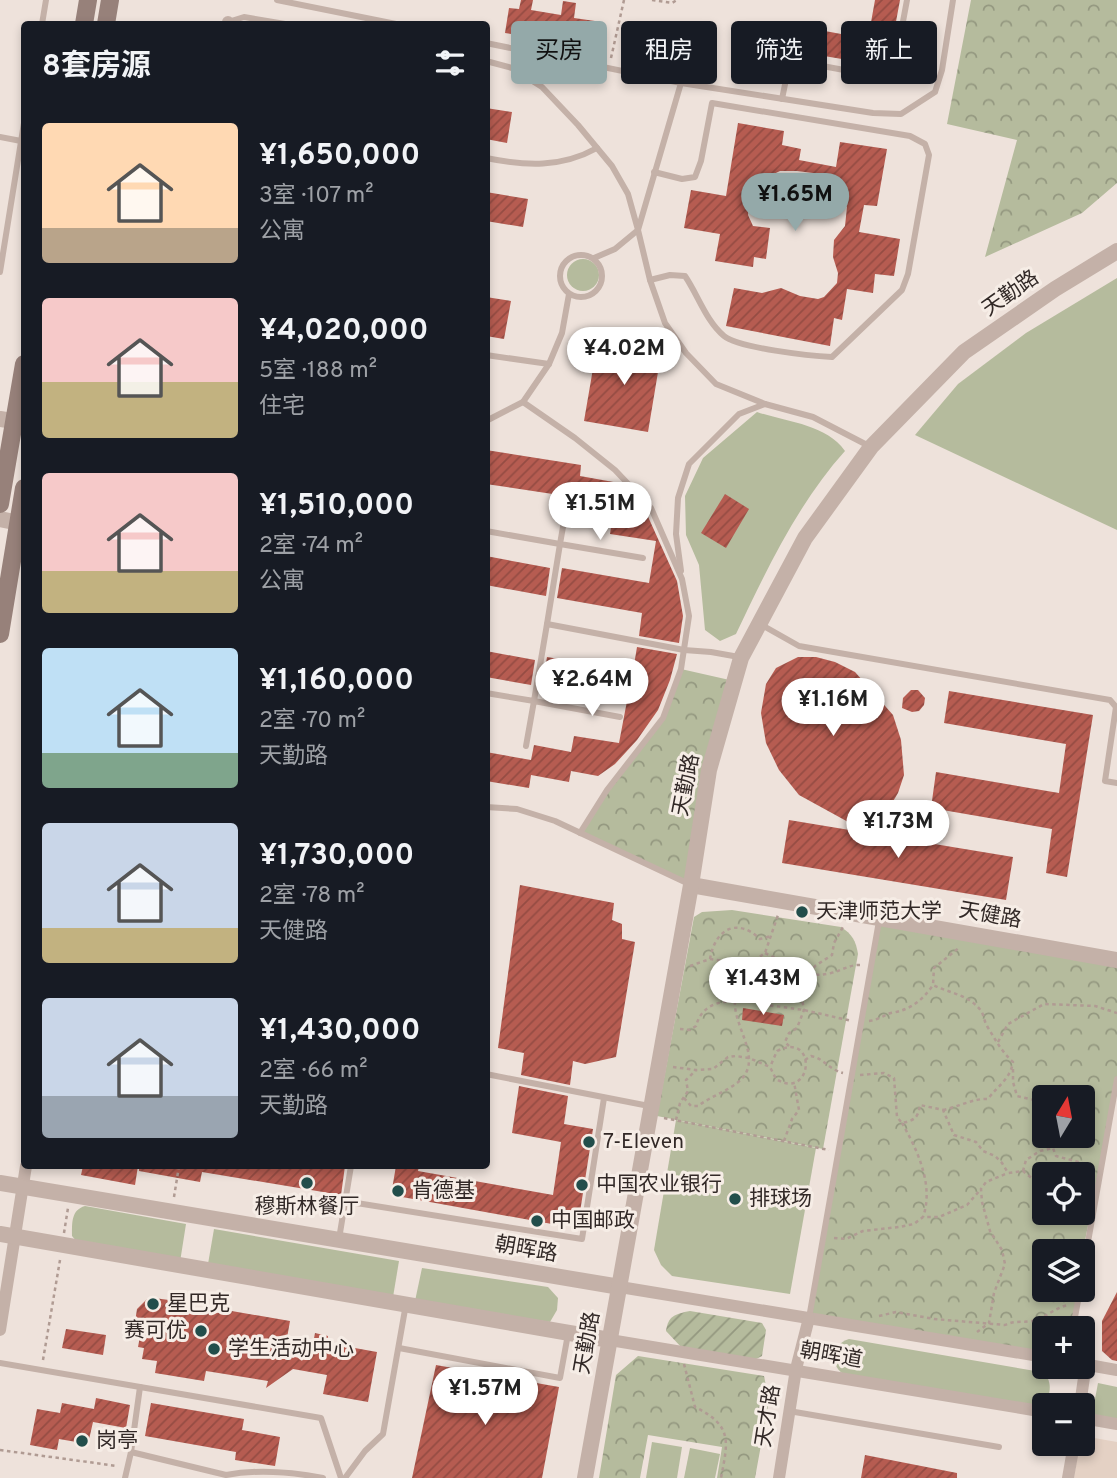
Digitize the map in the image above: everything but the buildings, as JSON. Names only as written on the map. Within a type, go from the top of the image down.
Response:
[{"type":"main road","points":[[84,21],[88,0]]},
{"type":"main road","points":[[106,21],[110,0]]},
{"type":"main road","points":[[0,504],[21,380]]},
{"type":"main road","points":[[0,634],[21,509]]},
{"type":"street","name":"天勤路","points":[[585,1478],[677,965],[709,770],[741,658],[805,538],[871,447],[964,352],[1055,289],[1117,251]]},
{"type":"street","points":[[0,519],[19,523]]},
{"type":"street","name":"天健路","points":[[691,885],[1117,960]]},
{"type":"street","points":[[0,1330],[7,1236],[25,1169]]},
{"type":"street","name":"朝晖路","points":[[0,1183],[1032,1355]]},
{"type":"street","points":[[7,1236],[610,1340]]},
{"type":"street","name":"天才路","points":[[779,1478],[796,1369],[808,1318]]},
{"type":"street","name":"朝晖道","points":[[610,1340],[1032,1410]]},
{"type":"street","points":[[1095,1366],[1117,1370]]},
{"type":"street","points":[[1095,1420],[1117,1424]]},
{"type":"street","points":[[1068,1478],[1072,1456]]},
{"type":"lane","points":[[42,21],[46,0]]},
{"type":"lane","points":[[277,0],[381,21]]},
{"type":"lane","points":[[782,99],[790,60],[871,75],[888,71],[897,59],[907,0]]},
{"type":"lane","points":[[687,84],[873,113],[901,114],[935,92],[942,70],[953,0]]},
{"type":"lane","points":[[233,21],[244,17],[267,21]]},
{"type":"lane","points":[[490,44],[621,71]]},
{"type":"lane","points":[[490,62],[512,68],[542,87],[612,166],[628,194],[650,280],[665,323],[686,353],[716,384],[765,404],[813,418],[871,447]]},
{"type":"lane","points":[[490,419],[523,402],[549,364],[562,333],[569,294],[560,279],[562,267],[576,255],[594,258],[615,249],[638,230],[681,84]]},
{"type":"lane","points":[[650,280],[670,275],[685,276],[703,309],[725,337],[755,346],[809,356],[832,357],[902,289],[908,274],[929,155],[925,144],[910,136],[712,103],[701,161],[695,177],[682,179],[654,172]]},
{"type":"lane","points":[[0,137],[21,141],[0,272]]},
{"type":"lane","points":[[490,159],[518,164],[551,164],[582,156],[597,148]]},
{"type":"lane","points":[[569,294],[587,297],[597,291],[603,274],[594,258]]},
{"type":"lane","points":[[490,356],[549,364]]},
{"type":"lane","points":[[523,402],[615,470],[651,508],[682,579]]},
{"type":"lane","points":[[580,833],[607,790],[663,718],[681,669],[689,616],[676,534],[678,498],[689,464],[739,414],[765,404]]},
{"type":"lane","points":[[526,746],[567,504]]},
{"type":"lane","points":[[490,531],[643,558]]},
{"type":"lane","points":[[547,624],[741,658]]},
{"type":"lane","points":[[759,624],[799,646],[1110,700],[1116,707],[1105,781],[1117,783]]},
{"type":"lane","points":[[490,694],[620,717]]},
{"type":"lane","points":[[490,807],[517,809],[555,821],[691,885]]},
{"type":"lane","points":[[808,1318],[880,918]]},
{"type":"lane","points":[[490,1075],[604,1098],[651,1111]]},
{"type":"lane","points":[[1088,1239],[1117,1079]]},
{"type":"lane","points":[[344,1201],[582,1238],[604,1098]]},
{"type":"lane","points":[[339,1239],[350,1169]]},
{"type":"lane","points":[[343,1478],[383,1434],[407,1304]]},
{"type":"lane","points":[[1075,1316],[1077,1304]]},
{"type":"lane","points":[[399,1348],[560,1378],[568,1333]]},
{"type":"lane","points":[[0,1363],[321,1418],[343,1478]]},
{"type":"lane","points":[[125,1478],[141,1387]]},
{"type":"lane","points":[[789,1411],[999,1447]]},
{"type":"lane","points":[[131,1452],[226,1475],[294,1473],[323,1478]]},
{"type":"path","points":[[608,68],[624,0]]},
{"type":"path","points":[[652,0],[672,3],[677,0]]},
{"type":"path","points":[[677,965],[692,966],[710,959],[748,965],[765,953],[780,900]]},
{"type":"path","points":[[789,1046],[785,1042],[789,1034],[797,1028],[804,1010],[800,988],[815,966],[832,955],[838,934],[852,913]]},
{"type":"path","points":[[710,959],[714,943],[718,936],[724,933],[743,928],[751,930],[760,939],[771,936]]},
{"type":"path","points":[[751,998],[759,1004],[861,1022],[878,1020],[889,1013],[900,1013],[911,1008],[933,985],[934,968],[957,950],[971,934]]},
{"type":"path","points":[[765,953],[799,972],[811,975],[830,974],[850,965],[871,966]]},
{"type":"path","points":[[666,1025],[690,1030],[696,1026],[706,1008],[721,1002],[751,998],[755,995],[756,982],[748,965]]},
{"type":"path","points":[[933,985],[950,994],[962,995],[982,1011],[985,1023],[998,1042],[1000,1051],[1013,1062],[1013,1082],[1017,1096],[1032,1100]]},
{"type":"path","points":[[684,1098],[691,1106],[698,1106],[737,1083],[749,1069],[749,1058],[735,1001]]},
{"type":"path","points":[[998,1042],[1008,1024],[1044,1004],[1095,1006],[1117,1013]]},
{"type":"path","points":[[660,1061],[675,1068],[696,1070],[713,1069],[728,1057],[749,1058],[770,1067],[779,1082],[794,1083],[803,1077],[807,1066],[802,1053],[796,1047],[789,1046],[777,1051],[770,1067]]},
{"type":"path","points":[[805,1059],[815,1056],[822,1059],[830,1069],[852,1076],[884,1073],[894,1078],[897,1117],[925,1173],[928,1203],[923,1217],[914,1224],[863,1231],[846,1239],[823,1237]]},
{"type":"path","points":[[902,1123],[914,1121],[919,1115],[920,1105],[943,1110],[967,1104],[978,1098],[988,1099],[1008,1077],[1013,1062]]},
{"type":"path","points":[[676,1121],[680,1103],[688,1091],[686,1080],[696,1070]]},
{"type":"path","points":[[783,1142],[792,1119],[799,1110],[794,1083]]},
{"type":"path","points":[[943,1110],[954,1135],[976,1142],[983,1152],[995,1156],[1008,1173]]},
{"type":"path","points":[[651,1111],[676,1121],[838,1152]]},
{"type":"path","points":[[1023,1171],[1026,1160],[1040,1151],[1053,1148],[1056,1156],[1101,1168]]},
{"type":"path","points":[[172,1211],[179,1169]]},
{"type":"path","points":[[923,1217],[939,1217],[967,1205],[986,1182],[1008,1173],[1023,1171],[1032,1178]]},
{"type":"path","points":[[959,1343],[989,1323],[994,1293],[1005,1264],[1002,1250],[990,1231],[981,1189]]},
{"type":"path","points":[[42,1370],[71,1194]]},
{"type":"path","points":[[853,1326],[896,1312],[934,1319],[1005,1325],[1013,1321],[1033,1321],[1053,1310],[1077,1304]]},
{"type":"path","points":[[679,1351],[695,1407],[712,1416],[723,1428],[726,1454],[720,1478]]},
{"type":"path","points":[[0,1450],[127,1467]]},
{"type":"green space","points":[[971,0],[1117,0],[1117,183],[1082,213],[985,257],[1017,140],[947,124]]},
{"type":"green space","points":[[583,259],[594,264],[599,275],[594,286],[583,291],[572,286],[567,275],[572,264]]},
{"type":"green space","points":[[1117,278],[1117,530],[915,435],[958,384],[1026,333]]},
{"type":"green space","points":[[757,412],[816,429],[837,442],[845,451],[798,515],[771,562],[736,634],[720,641],[705,630],[699,565],[686,535],[685,496],[703,458]]},
{"type":"green space","points":[[681,669],[734,681],[691,885],[580,833],[607,790],[663,718]]},
{"type":"green space","points":[[732,910],[841,927],[855,942],[858,954],[823,1149],[657,1116],[694,917],[702,912]]},
{"type":"green space","points":[[880,918],[1117,960],[1117,1079],[1095,1190],[1095,1162],[1032,1162],[1032,1225],[1088,1225],[1085,1239],[1032,1239],[1032,1302],[1078,1302],[1075,1316],[1032,1316],[1032,1355],[809,1318]]},
{"type":"green space","name":"排球场","points":[[676,1120],[816,1148],[790,1294],[672,1276],[661,1265],[654,1250]]},
{"type":"green space","points":[[85,1206],[186,1224],[180,1262],[78,1243],[72,1236],[72,1222],[77,1211]]},
{"type":"green space","points":[[214,1229],[399,1261],[393,1297],[208,1264]]},
{"type":"green space","points":[[422,1268],[548,1287],[558,1298],[557,1310],[550,1322],[415,1301]]},
{"type":"green space","points":[[690,1311],[762,1323],[766,1330],[762,1356],[754,1360],[682,1348],[666,1331],[667,1326],[673,1316]]},
{"type":"green space","points":[[849,1339],[1032,1370],[1032,1379],[1048,1379],[1049,1393],[1032,1393],[1032,1405],[845,1375],[834,1361],[836,1350]]},
{"type":"green space","points":[[638,1356],[764,1376],[769,1401],[755,1478],[717,1478],[722,1447],[648,1435],[640,1478],[599,1478],[616,1375]]},
{"type":"green space","points":[[1098,1383],[1117,1387],[1117,1420],[1095,1416]]},
{"type":"green space","points":[[652,1442],[682,1447],[677,1478],[646,1478]]},
{"type":"green space","points":[[690,1448],[720,1454],[715,1478],[684,1478]]},
{"type":"shaded area","points":[[1095,1438],[1117,1442],[1117,1478],[1074,1478],[1077,1456],[1095,1456]]},
{"type":"place","name":"天津师范大学","points":[[802,912]]},
{"type":"place","name":"7-Eleven","points":[[589,1142]]},
{"type":"place","name":"穆斯林餐厅","points":[[307,1183]]},
{"type":"place","name":"中国农业银行","points":[[582,1185]]},
{"type":"place","name":"肯德基","points":[[398,1191]]},
{"type":"place","name":"排球场","points":[[735,1199]]},
{"type":"place","name":"中国邮政","points":[[537,1221]]},
{"type":"place","name":"星巴克","points":[[153,1304]]},
{"type":"place","name":"赛可优","points":[[201,1331]]},
{"type":"place","name":"学生活动中心","points":[[214,1349]]},
{"type":"place","name":"岗亭","points":[[82,1441]]}]
